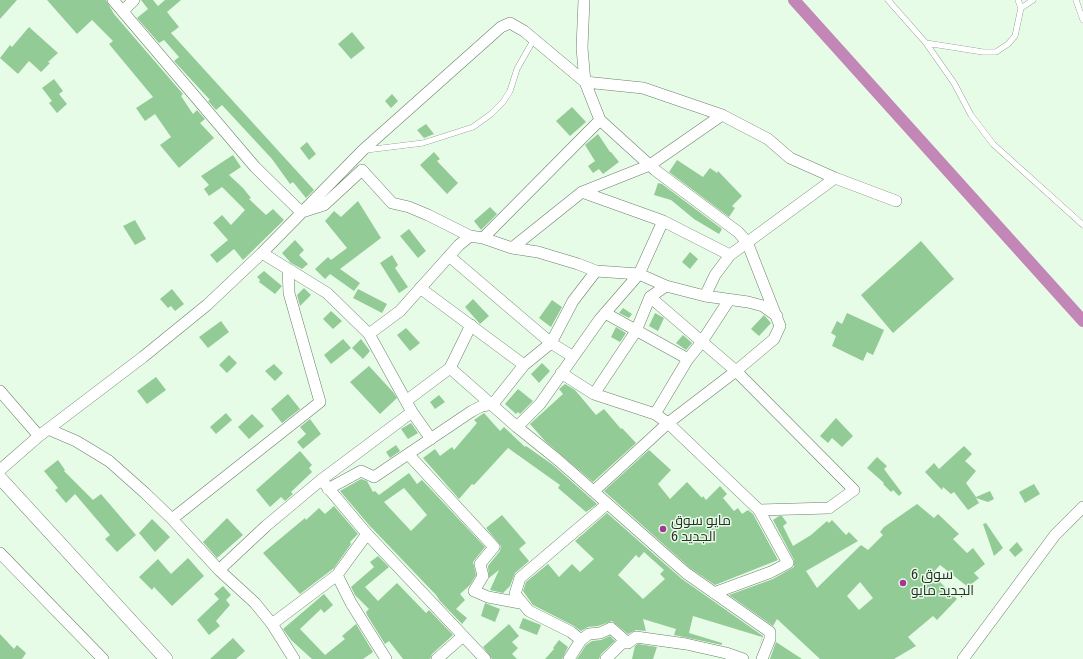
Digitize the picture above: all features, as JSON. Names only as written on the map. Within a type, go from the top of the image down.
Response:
[{"type":"street","points":[[113,0],[250,162],[301,212]]},
{"type":"street","points":[[123,11],[134,0]]},
{"type":"street","points":[[584,0],[582,48],[585,82],[600,120],[650,165],[738,232],[747,242],[780,326],[774,339],[736,371],[668,423],[594,491]]},
{"type":"street","points":[[0,470],[39,436],[95,395],[207,305],[363,150],[501,27],[510,24],[534,39],[585,82],[643,88],[722,116],[768,140],[790,158],[835,178],[896,201]]},
{"type":"street","points":[[512,248],[582,192],[650,165],[722,116]]},
{"type":"street","points":[[483,238],[600,120]]},
{"type":"street","points":[[301,212],[324,205],[362,170],[392,203],[409,206],[470,236],[483,238],[512,248],[538,252],[578,264],[596,272],[638,274],[666,286],[705,296],[748,302],[763,306],[777,316]]},
{"type":"street","points":[[705,296],[715,275],[730,255],[835,178]]},
{"type":"street","points":[[582,192],[663,221],[730,255]]},
{"type":"street","points":[[517,427],[540,404],[572,356],[605,313],[638,274],[663,221]]},
{"type":"street","points":[[369,334],[400,311],[448,256],[470,236]]},
{"type":"street","points":[[262,252],[327,293],[369,334],[412,412],[431,439]]},
{"type":"street","points":[[448,256],[551,344],[572,356]]},
{"type":"street","points":[[172,518],[320,402],[289,293],[288,268]]},
{"type":"street","points":[[328,489],[361,471],[374,477],[472,411],[482,406],[493,404],[524,365],[551,344],[573,301],[596,272]]},
{"type":"street","points":[[594,394],[636,331],[650,297],[666,286]]},
{"type":"street","points":[[420,288],[524,365]]},
{"type":"street","points":[[650,297],[701,343],[736,371],[854,490],[829,508],[759,510]]},
{"type":"street","points":[[655,414],[688,359],[701,343],[729,300]]},
{"type":"street","points":[[605,313],[688,359]]},
{"type":"street","points":[[406,400],[450,368],[471,325]]},
{"type":"street","points":[[450,368],[493,404],[517,427],[594,491],[686,573],[770,632],[770,639],[762,659]]},
{"type":"street","points":[[561,373],[594,394],[655,414],[668,423],[759,510],[788,563],[765,574],[714,593]]},
{"type":"street","points":[[0,391],[39,436]]},
{"type":"street","points":[[219,570],[266,526],[321,480],[412,412]]},
{"type":"street","points":[[48,429],[76,441],[109,461],[172,518],[219,570],[255,603],[272,624],[294,659]]},
{"type":"street","points":[[408,454],[494,547],[480,564],[484,576],[474,591],[488,597],[520,602]]},
{"type":"street","points":[[0,478],[166,659]]},
{"type":"street","points":[[321,480],[367,534],[462,637],[485,659]]},
{"type":"street","points":[[581,640],[571,632],[529,611],[520,602],[515,594],[520,578],[607,504]]},
{"type":"street","points":[[963,659],[1055,535],[1083,507]]},
{"type":"street","points":[[272,624],[337,575],[367,534]]},
{"type":"street","points":[[0,555],[103,659]]},
{"type":"street","points":[[337,575],[351,603],[386,659]]},
{"type":"street","points":[[569,659],[581,640],[589,634],[600,633],[612,628],[628,643]]},
{"type":"street","points":[[437,659],[462,637]]},
{"type":"street","points":[[606,659],[622,643],[628,643],[636,637],[726,653],[743,659]]},
{"type":"lane","points":[[888,0],[926,43],[954,84],[971,115],[992,144],[1083,225]]},
{"type":"lane","points":[[926,43],[983,52],[996,52],[1008,44],[1015,36],[1021,8],[1018,0]]},
{"type":"lane","points":[[1021,8],[1033,0]]},
{"type":"lane","points":[[1076,0],[1083,20]]},
{"type":"lane","points":[[363,150],[423,143],[472,127],[491,114],[503,102],[510,91],[516,69],[534,39]]},
{"type":"building","points":[[0,0],[17,0],[0,19]]},
{"type":"building","points":[[47,0],[106,0],[114,14],[183,94],[181,96],[193,114],[197,110],[205,119],[200,123],[214,138],[179,168],[160,145],[171,137],[155,114],[145,121],[136,108],[153,97],[109,44],[113,41],[92,20],[77,34]]},
{"type":"building","points":[[141,0],[153,0],[158,6],[165,0],[181,0],[167,12],[179,27],[171,33],[314,190],[306,198],[293,182],[290,184],[272,159],[222,105],[216,110],[208,101],[210,100],[174,61],[179,57],[164,40],[159,43],[137,18],[148,9]]},
{"type":"building","points":[[29,27],[58,53],[48,62],[50,63],[41,72],[29,61],[18,74],[0,58],[10,45],[12,47]]},
{"type":"building","points":[[352,32],[365,48],[351,59],[338,44]]},
{"type":"building","points":[[54,79],[63,91],[59,94],[67,104],[57,113],[49,103],[52,101],[42,88]]},
{"type":"building","points":[[392,94],[398,101],[391,108],[385,101]]},
{"type":"building","points":[[572,107],[586,122],[570,136],[556,121]]},
{"type":"building","points":[[426,124],[434,134],[424,138],[417,130]]},
{"type":"building","points":[[598,134],[619,162],[603,174],[599,169],[593,173],[588,166],[595,161],[585,145]]},
{"type":"building","points":[[307,142],[316,154],[309,160],[300,148]]},
{"type":"building","points":[[434,152],[440,159],[437,161],[458,183],[447,194],[420,165]]},
{"type":"building","points":[[233,155],[241,167],[229,175],[243,188],[251,198],[249,199],[266,215],[273,209],[284,220],[243,260],[234,249],[217,263],[210,255],[228,240],[213,223],[222,215],[231,225],[245,210],[222,187],[209,196],[204,189],[209,185],[201,176]]},
{"type":"building","points":[[677,160],[703,177],[710,168],[717,173],[718,171],[742,196],[732,206],[735,208],[729,217],[669,172]]},
{"type":"building","points":[[658,183],[662,184],[722,229],[719,234],[694,219],[671,200],[654,195]]},
{"type":"building","points":[[358,201],[381,238],[340,269],[360,283],[354,291],[330,274],[325,279],[315,269],[328,257],[331,260],[347,248],[325,221],[334,211],[341,217]]},
{"type":"building","points":[[490,207],[497,214],[481,230],[474,221]]},
{"type":"building","points":[[135,220],[146,239],[135,245],[123,226]]},
{"type":"building","points":[[409,229],[426,251],[418,258],[400,236]]},
{"type":"building","points":[[295,240],[304,250],[299,255],[308,264],[302,269],[291,263],[282,253]]},
{"type":"building","points":[[921,241],[954,279],[893,333],[861,295]]},
{"type":"building","points":[[690,252],[698,259],[690,269],[682,262]]},
{"type":"building","points":[[392,255],[398,265],[395,268],[408,287],[399,293],[380,263]]},
{"type":"building","points":[[264,271],[282,286],[275,294],[259,282],[260,280],[257,277]]},
{"type":"building","points":[[304,288],[311,295],[300,306],[297,295]]},
{"type":"building","points":[[172,289],[184,304],[175,311],[171,306],[168,308],[160,299]]},
{"type":"building","points":[[358,289],[387,304],[382,313],[353,298]]},
{"type":"building","points":[[473,299],[489,316],[480,324],[465,307]]},
{"type":"building","points":[[552,300],[562,307],[551,327],[539,318]]},
{"type":"building","points":[[623,308],[632,314],[629,318],[619,313]]},
{"type":"building","points":[[331,311],[342,321],[333,329],[323,319]]},
{"type":"building","points":[[655,313],[664,318],[658,331],[649,326]]},
{"type":"building","points":[[847,313],[884,330],[873,355],[867,352],[863,361],[832,346],[836,336],[831,333],[837,321],[842,324]]},
{"type":"building","points":[[764,315],[771,323],[759,336],[751,329]]},
{"type":"building","points":[[221,321],[229,332],[208,348],[199,337]]},
{"type":"building","points":[[616,327],[626,333],[620,342],[611,337]]},
{"type":"building","points":[[406,328],[420,343],[410,351],[397,335]]},
{"type":"building","points":[[683,335],[692,343],[686,350],[676,343]]},
{"type":"building","points":[[343,339],[351,348],[331,364],[324,355]]},
{"type":"building","points":[[361,339],[370,351],[363,359],[352,348]]},
{"type":"building","points":[[229,355],[237,363],[227,373],[219,365]]},
{"type":"building","points":[[542,363],[550,371],[539,383],[531,374]]},
{"type":"building","points":[[274,364],[283,373],[275,381],[265,371]]},
{"type":"building","points":[[369,366],[397,398],[380,414],[350,382]]},
{"type":"building","points":[[156,377],[166,390],[147,404],[137,391]]},
{"type":"building","points":[[565,384],[575,390],[596,415],[604,409],[621,429],[622,428],[636,443],[593,482],[545,441],[530,424],[563,394],[559,389]]},
{"type":"building","points":[[518,389],[533,401],[520,414],[518,412],[516,414],[505,404]]},
{"type":"building","points":[[288,394],[300,409],[282,423],[271,409]]},
{"type":"building","points":[[439,395],[445,402],[435,409],[430,402]]},
{"type":"building","points":[[226,413],[232,420],[216,434],[210,427]]},
{"type":"building","points":[[484,413],[500,431],[504,427],[525,447],[526,446],[553,465],[597,504],[586,512],[558,488],[560,485],[508,448],[459,499],[423,458],[435,449],[440,456],[452,447],[454,450],[477,423],[474,420]]},
{"type":"building","points":[[252,414],[264,426],[249,439],[238,427]]},
{"type":"building","points":[[836,418],[853,436],[842,447],[832,438],[828,443],[820,436]]},
{"type":"building","points":[[310,419],[321,434],[303,449],[297,442],[306,434],[300,427]]},
{"type":"building","points":[[411,423],[418,433],[408,439],[401,429]]},
{"type":"building","points":[[396,445],[400,451],[390,458],[386,452]]},
{"type":"building","points":[[964,446],[972,454],[965,461],[976,471],[966,483],[976,497],[990,491],[994,499],[988,502],[976,498],[979,503],[968,510],[954,492],[951,494],[943,487],[942,490],[925,472],[934,463],[939,469]]},
{"type":"building","points":[[649,450],[671,470],[658,484],[670,499],[687,482],[702,498],[703,496],[706,500],[720,486],[727,494],[723,498],[734,511],[738,508],[742,514],[748,510],[753,514],[778,560],[715,585],[690,568],[604,491]]},
{"type":"building","points":[[300,451],[312,465],[309,468],[312,472],[291,492],[293,494],[285,501],[281,497],[270,507],[256,490]]},
{"type":"building","points":[[877,457],[887,466],[884,469],[902,493],[899,496],[893,490],[891,492],[883,484],[884,483],[867,468]]},
{"type":"building","points":[[58,460],[65,470],[64,471],[93,500],[101,494],[136,535],[117,552],[105,539],[110,535],[75,494],[66,503],[55,490],[58,488],[44,471]]},
{"type":"building","points":[[409,473],[417,484],[422,480],[485,547],[473,562],[476,575],[470,585],[460,594],[465,600],[456,609],[467,618],[462,624],[369,525],[340,491],[361,479],[367,481],[373,492],[375,491],[379,495]],"holes":[[[404,488],[427,515],[411,531],[384,502]]]},
{"type":"building","points":[[1034,484],[1040,494],[1025,503],[1019,492]]},
{"type":"building","points":[[917,504],[934,518],[938,514],[959,534],[953,539],[967,553],[973,548],[985,564],[974,573],[979,578],[968,587],[940,565],[932,574],[957,599],[937,620],[933,616],[908,637],[916,646],[894,659],[820,659],[777,619],[773,626],[729,595],[773,579],[794,567],[794,560],[773,520],[779,516],[782,516],[787,523],[783,526],[793,546],[811,535],[827,521],[829,523],[832,520],[846,535],[849,532],[858,541],[806,571],[817,588],[861,545],[868,550],[883,535],[880,532],[884,527]],"holes":[[[860,582],[873,598],[859,610],[847,596]]]},
{"type":"building","points":[[334,506],[358,534],[350,542],[351,544],[334,568],[300,594],[263,553],[305,518],[306,520],[319,508],[325,514]]},
{"type":"building","points":[[607,513],[682,579],[763,636],[759,647],[762,637],[693,616],[689,633],[722,643],[722,645],[674,635],[676,629],[643,619],[646,631],[636,630],[628,634],[612,621],[598,626],[588,627],[581,631],[533,605],[523,591],[526,582],[548,564],[559,577],[572,564],[580,572],[594,559],[575,541]],"holes":[[[644,552],[664,570],[660,574],[665,579],[643,599],[618,575],[636,555],[639,558]]]},
{"type":"building","points":[[502,515],[526,543],[519,549],[529,561],[515,573],[510,586],[503,593],[490,590],[499,570],[489,578],[488,566],[500,551],[501,546],[486,528]]},
{"type":"building","points":[[227,518],[243,535],[217,558],[203,542]]},
{"type":"building","points":[[152,519],[170,537],[155,552],[139,533]]},
{"type":"building","points":[[986,523],[1003,548],[994,556],[983,524]]},
{"type":"building","points":[[1017,542],[1023,550],[1015,557],[1009,550]]},
{"type":"building","points":[[378,556],[389,567],[365,587],[378,601],[397,583],[426,613],[429,610],[453,635],[432,654],[430,659],[403,659],[389,641],[385,644],[367,615],[366,612],[369,609],[355,595],[351,587],[374,567],[370,562]]},
{"type":"building","points":[[188,558],[204,576],[172,606],[154,587],[152,590],[139,577],[158,559],[171,574]]},
{"type":"building","points":[[223,586],[231,595],[226,600],[230,605],[216,621],[220,626],[209,635],[197,620],[219,599],[214,594]]},
{"type":"building","points":[[324,594],[333,605],[324,613],[321,609],[300,629],[325,655],[345,639],[342,636],[356,624],[373,652],[363,659],[312,659],[291,640],[283,629]]},
{"type":"building","points":[[485,603],[500,609],[495,622],[481,616]]},
{"type":"building","points":[[523,618],[541,625],[537,635],[519,628]]},
{"type":"building","points":[[509,624],[519,636],[512,642],[518,648],[512,654],[517,659],[492,659],[483,647]]},
{"type":"building","points":[[0,634],[14,649],[17,645],[26,653],[22,659],[0,659]]},
{"type":"building","points":[[610,636],[615,641],[601,654],[599,659],[577,659],[586,645],[592,641],[601,640]]},
{"type":"building","points":[[233,638],[245,651],[236,659],[210,659]]},
{"type":"building","points":[[559,640],[568,647],[562,659],[545,659],[554,649],[553,648]]},
{"type":"building","points":[[776,642],[802,659],[770,659]]},
{"type":"building","points":[[638,644],[657,647],[653,659],[632,659],[635,646]]},
{"type":"waterway","points":[[794,0],[1083,321]]},
{"type":"place","name":"مايو سوق 6 الجديد","points":[[663,529]]},
{"type":"place","name":"سوق 6 الجديد مايو","points":[[903,583]]}]
